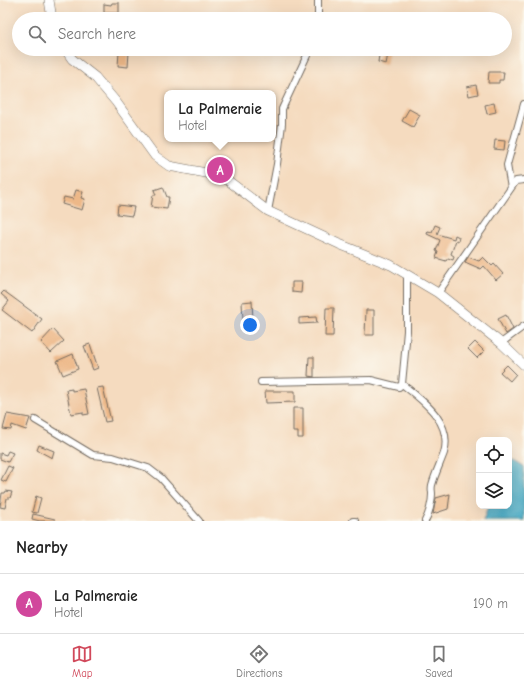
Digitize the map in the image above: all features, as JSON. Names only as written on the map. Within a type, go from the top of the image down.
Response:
[{"type":"street","points":[[49,0],[51,12]]},
{"type":"street","points":[[318,0],[318,12]]},
{"type":"street","points":[[70,56],[95,77],[116,102],[154,156],[169,166],[222,176],[268,211],[339,244],[391,265],[408,274],[438,293],[501,343],[524,365]]},
{"type":"street","points":[[268,211],[277,164],[282,124],[282,109],[307,56]]},
{"type":"street","points":[[511,188],[507,165],[524,104]]},
{"type":"street","points":[[438,293],[516,181],[524,180]]},
{"type":"street","points":[[402,384],[407,331],[408,274]]},
{"type":"street","points":[[501,343],[524,326]]},
{"type":"street","points":[[261,382],[371,380],[399,387],[402,384]]},
{"type":"street","points":[[402,384],[417,395],[443,424],[446,436],[444,452],[431,487],[432,496],[425,521]]},
{"type":"street","points":[[34,420],[93,455],[113,457],[148,468],[161,478],[199,521]]},
{"type":"water","points":[[512,461],[524,467],[524,521],[483,521],[487,509],[512,509]]},
{"type":"building","points":[[112,3],[119,3],[119,12],[104,12],[104,4],[111,5]]},
{"type":"building","points":[[119,56],[129,56],[128,67],[118,66]]},
{"type":"building","points":[[379,56],[388,56],[386,64],[378,62]]},
{"type":"building","points":[[489,72],[504,72],[503,80],[499,80],[499,83],[488,83]]},
{"type":"building","points":[[476,85],[478,94],[469,96],[467,87]]},
{"type":"building","points":[[494,103],[496,112],[487,114],[485,105]]},
{"type":"building","points":[[409,109],[420,115],[413,127],[402,121]]},
{"type":"building","points":[[495,140],[505,141],[504,150],[494,149]]},
{"type":"building","points":[[163,187],[167,197],[169,197],[167,209],[151,207],[153,195],[156,195],[154,190]]},
{"type":"building","points":[[76,190],[83,192],[81,198],[85,199],[82,210],[62,204],[64,197],[73,199]]},
{"type":"building","points":[[118,205],[134,207],[132,216],[117,214]]},
{"type":"building","points":[[435,225],[440,227],[437,234],[454,239],[455,235],[459,237],[458,241],[456,240],[451,254],[454,256],[453,260],[448,258],[446,261],[436,258],[438,252],[436,251],[440,240],[427,234],[428,231],[432,232]]},
{"type":"building","points":[[468,257],[479,261],[483,257],[492,266],[494,264],[503,274],[496,280],[484,266],[481,269],[465,262]]},
{"type":"building","points":[[292,282],[302,282],[301,293],[292,292]]},
{"type":"building","points":[[4,291],[42,319],[32,333],[2,310],[9,301],[1,294]]},
{"type":"building","points":[[252,301],[253,320],[243,320],[242,302]]},
{"type":"building","points":[[326,308],[334,308],[333,336],[325,336]]},
{"type":"building","points":[[366,310],[374,310],[374,335],[365,335]]},
{"type":"building","points":[[506,315],[513,329],[506,334],[498,319]]},
{"type":"building","points":[[316,317],[317,323],[299,324],[299,318]]},
{"type":"building","points":[[53,329],[64,341],[51,353],[41,342]]},
{"type":"building","points":[[475,342],[484,351],[477,358],[468,349]]},
{"type":"building","points":[[90,344],[98,368],[93,370],[84,346]]},
{"type":"building","points":[[73,354],[78,369],[63,375],[57,361]]},
{"type":"building","points":[[309,357],[314,357],[314,377],[308,376]]},
{"type":"building","points":[[507,365],[516,374],[510,381],[500,372]]},
{"type":"building","points":[[103,387],[111,421],[105,422],[97,388]]},
{"type":"building","points":[[72,389],[72,391],[84,389],[89,414],[83,415],[83,412],[71,414],[66,390]]},
{"type":"building","points":[[265,391],[295,391],[295,402],[266,403]]},
{"type":"building","points":[[293,408],[303,408],[303,438],[298,438],[298,432],[293,432]]},
{"type":"building","points":[[7,414],[30,418],[26,430],[12,425],[11,430],[3,429]]},
{"type":"building","points":[[39,445],[54,451],[52,458],[37,450]]},
{"type":"building","points":[[8,451],[13,453],[8,462],[0,459],[0,453],[6,455]]},
{"type":"building","points":[[8,466],[13,468],[6,482],[1,480]]},
{"type":"building","points":[[6,491],[12,492],[10,498],[7,498],[5,508],[0,507],[2,493],[5,493]]},
{"type":"building","points":[[450,494],[448,509],[433,514],[436,498]]},
{"type":"building","points":[[36,496],[41,498],[37,513],[32,512]]},
{"type":"building","points":[[33,514],[55,519],[55,521],[40,521],[32,519]]},
{"type":"place","name":"La Palmeraie","points":[[220,170]]}]
